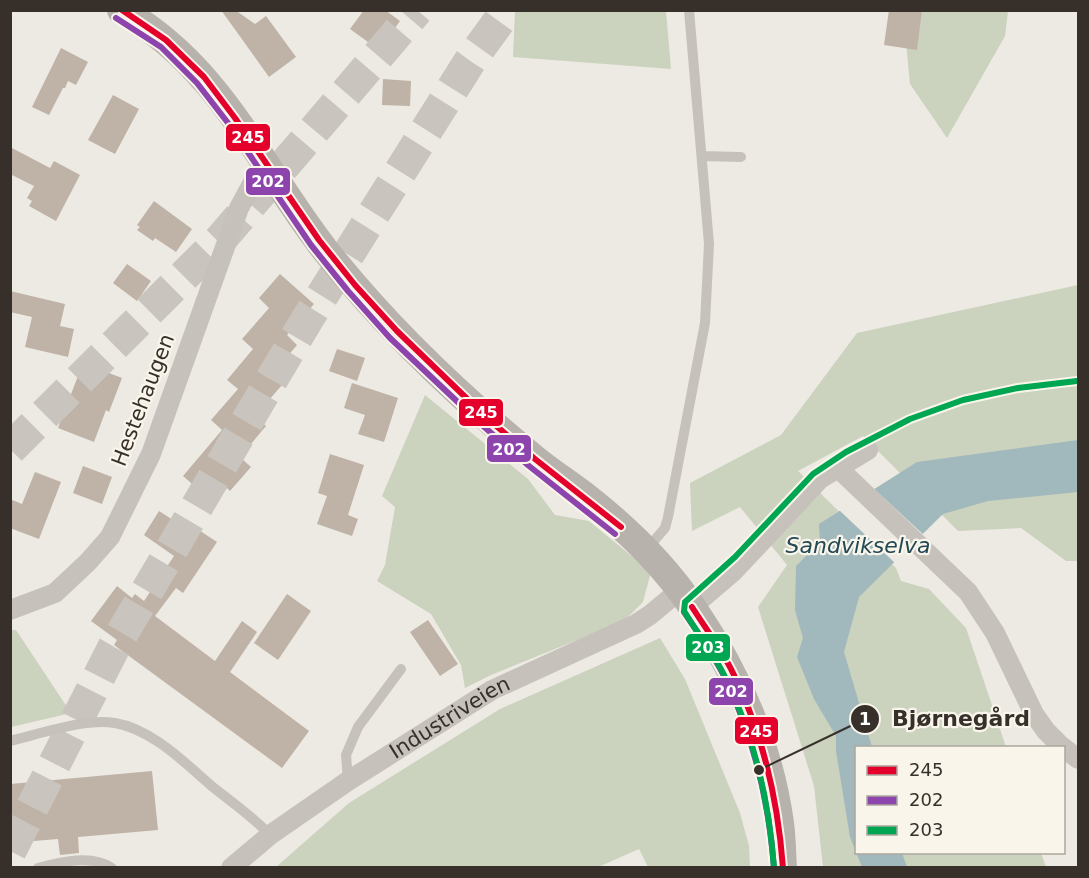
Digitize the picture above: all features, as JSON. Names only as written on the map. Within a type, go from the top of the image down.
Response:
[{"type":"main road","points":[[121,10],[156,33],[188,60],[215,91],[326,251],[416,350],[527,452],[591,500],[668,574],[733,672],[763,747],[780,825],[783,867]]},
{"type":"street","name":"Hestehaugen","points":[[10,610],[55,593],[88,562],[110,537],[151,454],[239,208],[264,162]]},
{"type":"street","name":"Industriveien","points":[[231,867],[270,835],[348,781],[492,690],[636,624],[733,572],[820,479],[868,450]]},
{"type":"street","points":[[838,468],[978,604],[995,633],[1034,714],[1061,746]]},
{"type":"street","points":[[1065,749],[1078,759]]},
{"type":"lane","points":[[645,551],[661,533],[668,517],[705,323],[710,244],[689,10]]},
{"type":"lane","points":[[702,156],[741,157]]},
{"type":"lane","points":[[348,781],[346,755],[358,727],[401,669]]},
{"type":"lane","points":[[10,741],[90,723],[115,723],[132,727],[142,731],[185,763],[270,835]]},
{"type":"lane","points":[[38,867],[62,861],[103,862],[112,867]]},
{"type":"green space","points":[[515,11],[666,11],[671,69],[513,57]]},
{"type":"green space","points":[[903,11],[1008,11],[1005,36],[947,138],[910,84]]},
{"type":"green space","points":[[1078,285],[1078,561],[1066,561],[1021,528],[958,531],[863,436],[798,471],[896,568],[901,581],[929,589],[966,628],[1006,746],[855,746],[855,854],[1041,854],[1046,867],[823,867],[814,786],[758,607],[787,565],[740,507],[692,531],[690,483],[781,435],[857,333]]},
{"type":"green space","points":[[425,395],[528,479],[555,515],[589,521],[651,572],[643,602],[624,621],[491,675],[465,688],[461,665],[431,614],[377,581],[385,565],[395,507],[382,496]]},
{"type":"green space","points":[[11,630],[16,630],[71,713],[11,727]]},
{"type":"green space","points":[[660,638],[685,679],[740,813],[749,846],[750,867],[648,867],[639,849],[596,868],[276,867],[349,803],[500,709]]},
{"type":"water","name":"Sandvikselva","points":[[1078,440],[1078,492],[988,501],[943,514],[859,597],[844,652],[872,746],[855,746],[855,850],[850,837],[836,751],[836,736],[814,699],[797,657],[803,638],[795,610],[796,566],[820,542],[819,524],[917,462]]},
{"type":"water","points":[[857,854],[902,854],[907,867],[862,867]]},
{"type":"pier","points":[[872,487],[925,536],[896,564],[838,509]]},
{"type":"building","points":[[221,10],[235,10],[255,24],[266,16],[296,57],[269,77]]},
{"type":"building","points":[[364,10],[385,10],[400,21],[379,50],[350,29]]},
{"type":"building","points":[[889,10],[922,10],[917,50],[884,45]]},
{"type":"building","points":[[61,48],[88,62],[76,85],[68,81],[49,115],[32,107]]},
{"type":"building","points":[[383,79],[411,81],[410,106],[382,105]]},
{"type":"building","points":[[113,95],[139,109],[115,154],[88,140]]},
{"type":"building","points":[[10,147],[50,168],[54,161],[80,175],[56,221],[29,206],[32,201],[27,198],[34,186],[10,174]]},
{"type":"building","points":[[154,201],[192,229],[176,252],[155,238],[153,241],[137,230],[140,227],[137,225]]},
{"type":"building","points":[[127,264],[151,281],[137,301],[113,283]]},
{"type":"building","points":[[280,274],[314,304],[287,335],[297,345],[271,376],[282,385],[255,416],[266,426],[240,457],[251,467],[230,491],[227,488],[214,503],[183,476],[222,430],[211,420],[238,389],[227,380],[253,349],[242,339],[269,308],[259,298]]},
{"type":"building","points":[[10,291],[65,304],[60,326],[74,329],[68,357],[25,347],[32,317],[10,312]]},
{"type":"building","points":[[337,349],[365,358],[357,381],[329,371]]},
{"type":"building","points":[[83,363],[122,378],[109,412],[106,410],[94,442],[58,428]]},
{"type":"building","points":[[352,383],[398,398],[384,442],[358,434],[365,415],[344,408]]},
{"type":"building","points":[[330,454],[364,465],[348,515],[358,519],[352,536],[317,524],[327,496],[318,493]]},
{"type":"building","points":[[83,466],[112,477],[102,504],[73,493]]},
{"type":"building","points":[[35,472],[61,482],[39,539],[10,528],[10,499],[22,504]]},
{"type":"building","points":[[159,511],[173,520],[176,515],[217,542],[183,593],[176,588],[155,616],[215,661],[242,621],[257,632],[230,672],[309,731],[282,768],[114,645],[117,640],[91,621],[117,586],[132,598],[135,594],[144,601],[174,556],[144,535]]},
{"type":"building","points":[[287,594],[311,611],[278,660],[254,643]]},
{"type":"building","points":[[428,620],[458,664],[440,676],[410,632]]},
{"type":"building","points":[[152,771],[158,830],[78,837],[79,853],[60,855],[58,839],[10,843],[10,784]]},
{"type":"tunnel","points":[[10,449],[221,239],[417,10]]},
{"type":"tunnel","points":[[10,851],[114,647],[308,318],[470,61],[507,10]]},
{"type":"transit line","name":"245","points":[[122,10],[166,40],[204,77],[319,240],[355,285],[397,331],[487,418],[621,527]]},
{"type":"transit line","name":"202","points":[[116,18],[161,47],[197,83],[228,123],[311,245],[390,338],[529,466],[615,534]]},
{"type":"transit line","name":"203","points":[[774,868],[764,794],[745,723],[721,668],[684,611],[685,602],[735,557],[813,474],[846,452],[910,419],[963,400],[1018,388],[1077,381]]},
{"type":"transit line","name":"245","points":[[692,607],[729,664],[753,720],[773,793],[783,868]]},
{"type":"transit line","name":"202","points":[[684,612],[721,669],[744,724],[764,795],[774,868]]},
{"type":"place","name":"Bjørnegård","points":[[759,770]]}]
